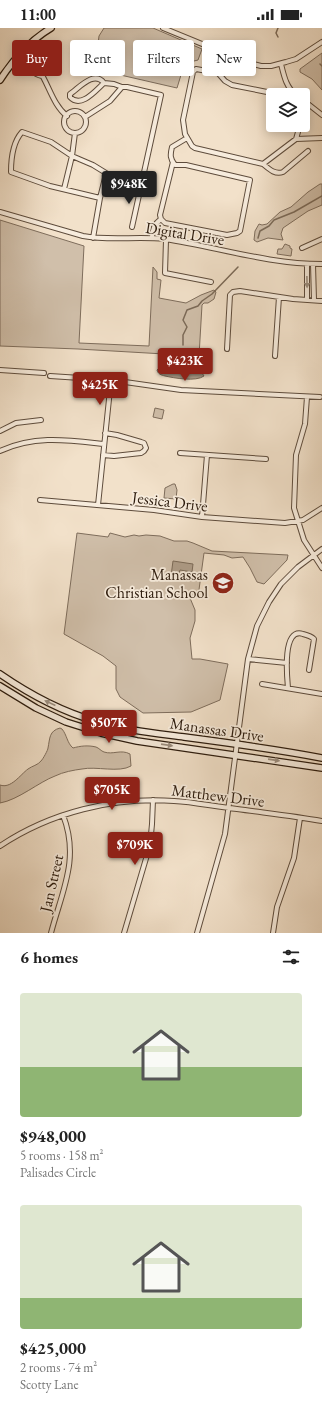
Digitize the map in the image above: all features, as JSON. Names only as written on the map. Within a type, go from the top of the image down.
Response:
[{"type":"street","points":[[35,40],[51,28]]},
{"type":"street","points":[[163,28],[253,64],[271,66],[296,58],[322,42]]},
{"type":"street","points":[[0,80],[12,64]]},
{"type":"street","points":[[281,64],[290,88]]},
{"type":"street","points":[[266,92],[232,85],[225,81],[218,73],[196,69],[193,72],[183,116],[184,129],[187,138],[195,148],[263,164],[275,173],[283,172],[308,151]]},
{"type":"street","points":[[42,76],[48,84],[57,105],[67,116]]},
{"type":"street","points":[[104,83],[79,102],[73,101],[70,97],[70,94],[90,79],[97,78],[102,80],[104,83],[161,95],[132,227]]},
{"type":"street","points":[[85,117],[110,101],[122,87]]},
{"type":"street","points":[[310,106],[322,115]]},
{"type":"street","points":[[80,112],[85,117],[85,127],[81,132],[71,133],[66,128],[64,121],[70,113],[80,112]]},
{"type":"street","points":[[100,198],[64,189],[11,172],[11,160],[19,135],[22,132],[47,140],[72,156],[93,165],[119,181],[142,186]]},
{"type":"street","points":[[296,139],[298,132]]},
{"type":"street","points":[[64,189],[72,156],[75,133]]},
{"type":"street","points":[[173,162],[175,165],[186,165],[250,180],[240,230],[237,233],[227,235],[165,223],[161,219],[160,215],[173,162],[171,159],[172,147],[187,138]]},
{"type":"street","points":[[263,164],[296,139],[322,138]]},
{"type":"street","points":[[93,238],[106,174]]},
{"type":"street","name":"Digital Drive","points":[[0,212],[93,238],[152,238],[272,260],[322,264]]},
{"type":"street","points":[[152,238],[156,222],[161,219]]},
{"type":"street","points":[[302,248],[322,239]]},
{"type":"street","points":[[166,240],[165,273],[212,282]]},
{"type":"street","points":[[307,264],[307,300]]},
{"type":"street","points":[[313,264],[314,300]]},
{"type":"street","points":[[227,349],[230,295],[233,292],[240,291],[279,297],[322,301]]},
{"type":"street","points":[[275,356],[279,297]]},
{"type":"street","points":[[0,370],[44,373]]},
{"type":"street","points":[[50,376],[111,380],[181,390],[320,397]]},
{"type":"street","points":[[98,505],[111,380]]},
{"type":"street","points":[[308,397],[305,424],[298,445],[293,501],[304,540],[322,568]]},
{"type":"street","points":[[0,431],[16,423],[41,420]]},
{"type":"street","points":[[102,455],[114,456],[141,453],[146,448],[144,443],[105,433]]},
{"type":"street","points":[[0,451],[19,444],[41,440],[65,440],[104,444]]},
{"type":"street","points":[[180,453],[266,459]]},
{"type":"street","points":[[202,517],[207,455]]},
{"type":"street","name":"Jessica Drive","points":[[40,500],[154,510],[202,517],[285,523],[298,521]]},
{"type":"street","points":[[298,521],[308,517],[322,508]]},
{"type":"street","points":[[197,933],[221,848],[236,755],[248,659],[257,626],[272,597],[289,575],[322,549]]},
{"type":"street","points":[[288,688],[287,652],[292,637],[297,633],[310,636],[314,639],[309,670]]},
{"type":"street","points":[[248,659],[287,663]]},
{"type":"street","name":"Manassas Drive","points":[[0,674],[42,700],[78,716],[95,721],[133,730],[237,744],[322,758]]},
{"type":"street","points":[[262,684],[322,694]]},
{"type":"street","name":"Manassas Drive","points":[[0,686],[36,708],[66,722],[101,733],[137,741],[322,768]]},
{"type":"street","points":[[124,933],[150,845],[153,800]]},
{"type":"street","name":"Matthew Drive","points":[[0,846],[23,832],[64,815],[119,802],[153,800],[180,802],[322,821]]},
{"type":"street","name":"Jan Street","points":[[51,933],[66,883],[71,859],[70,834],[64,815]]},
{"type":"street","points":[[273,933],[277,908],[294,858],[300,818]]},
{"type":"shaded area","points":[[104,28],[153,28],[181,40],[133,40],[133,76],[181,76],[177,88],[125,76],[125,40],[98,40],[99,36]]},
{"type":"shaded area","points":[[194,46],[202,49],[198,60],[194,61]]},
{"type":"shaded area","points":[[322,53],[322,90],[312,79],[300,72],[300,69]]},
{"type":"shaded area","points":[[322,184],[322,205],[308,211],[283,228],[281,234],[283,240],[268,238],[257,242],[254,240],[255,231],[259,224],[267,224],[280,212],[291,207]]},
{"type":"shaded area","points":[[0,220],[84,246],[79,343],[149,346],[153,267],[157,272],[157,279],[161,280],[159,298],[186,303],[214,290],[216,292],[214,299],[202,305],[199,356],[0,346]]},
{"type":"shaded area","points":[[285,244],[290,246],[292,249],[291,256],[277,254],[278,249],[282,249]]},
{"type":"shaded area","points":[[159,368],[198,372],[202,373],[204,376],[196,379],[174,378],[160,374],[157,370]]},
{"type":"shaded area","points":[[155,408],[164,410],[162,419],[153,417]]},
{"type":"shaded area","points":[[175,484],[177,490],[176,499],[164,498],[165,488]]},
{"type":"shaded area","points":[[77,533],[108,537],[110,533],[125,537],[134,535],[160,536],[174,541],[187,541],[212,551],[288,555],[287,560],[264,584],[257,582],[243,557],[232,558],[224,555],[204,553],[198,597],[190,598],[195,610],[195,621],[190,638],[192,659],[228,664],[220,700],[191,712],[143,713],[120,697],[116,689],[116,666],[103,656],[64,634]]},
{"type":"shaded area","points":[[173,561],[193,564],[192,572],[180,570],[178,577],[171,576]]},
{"type":"shaded area","points":[[60,728],[64,731],[69,744],[73,748],[90,746],[96,747],[107,753],[127,753],[130,754],[131,766],[120,769],[88,768],[65,772],[49,779],[21,795],[0,803],[0,785],[4,786],[12,783],[28,769],[40,762],[47,751],[52,733],[56,729]]},
{"type":"waterway","points":[[278,28],[276,33],[278,37]]},
{"type":"waterway","points":[[258,238],[260,231],[269,226],[274,220],[294,212],[322,196]]},
{"type":"waterway","points":[[183,345],[183,335],[187,327],[183,320],[187,310],[198,306],[238,267]]},
{"type":"place","name":"Manassas Christian School","points":[[223,583]]}]
